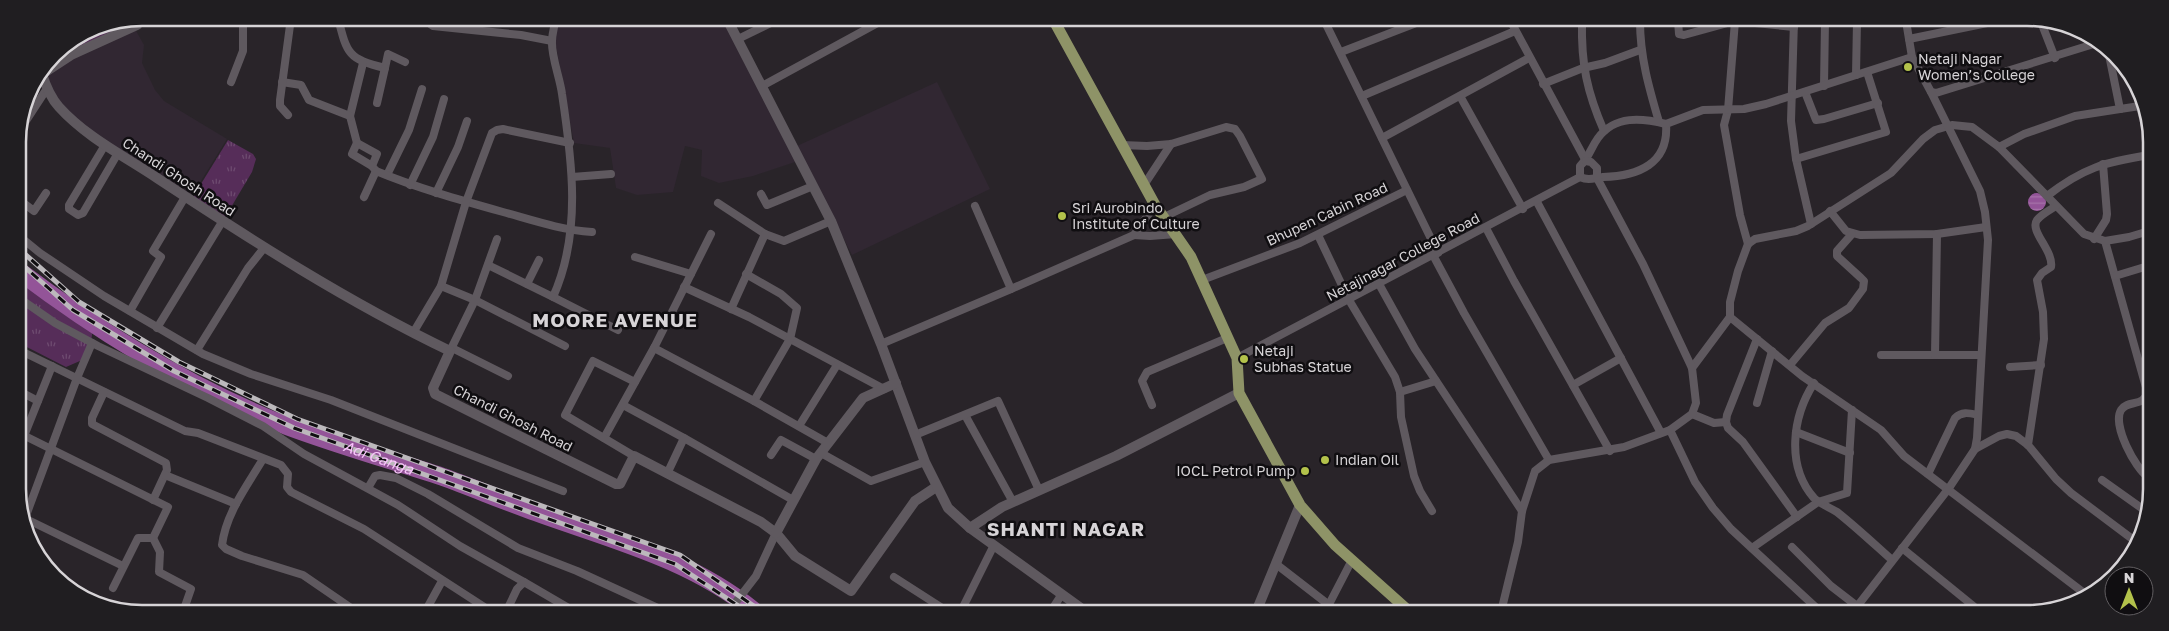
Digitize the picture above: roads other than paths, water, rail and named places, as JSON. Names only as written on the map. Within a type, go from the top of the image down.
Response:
[{"type":"main road","points":[[1056,26],[1155,205],[1191,257],[1236,358],[1239,393],[1300,505],[1335,546],[1402,605]]},
{"type":"street","points":[[231,82],[243,52],[243,26]]},
{"type":"street","points":[[288,115],[280,106],[290,26]]},
{"type":"street","points":[[341,26],[349,50],[355,57],[363,63],[386,68]]},
{"type":"street","points":[[433,26],[521,35],[552,41]]},
{"type":"street","points":[[553,297],[566,263],[570,231],[572,178],[570,142],[552,41],[554,26]]},
{"type":"street","points":[[731,26],[830,221],[881,344],[925,462],[948,508],[970,528],[1077,605]]},
{"type":"street","points":[[738,39],[765,26]]},
{"type":"street","points":[[762,86],[872,26]]},
{"type":"street","points":[[1327,26],[1464,313],[1549,460]]},
{"type":"street","points":[[1341,52],[1408,26]]},
{"type":"street","points":[[1513,26],[1586,162]]},
{"type":"street","points":[[1582,26],[1583,68],[1587,88],[1604,131]]},
{"type":"street","points":[[1640,26],[1640,50],[1645,74],[1662,123],[1665,146],[1657,160],[1642,169],[1624,175],[1588,180],[1580,177],[1580,166],[1586,162],[1596,141],[1604,131],[1615,124],[1628,120],[1662,123],[1704,110],[1744,109],[1806,92],[1912,57]]},
{"type":"street","points":[[1678,26],[1679,34],[1684,35],[1717,26]]},
{"type":"street","points":[[1692,368],[1730,317],[1730,302],[1738,271],[1748,244],[1740,215],[1724,125],[1728,110],[1735,26]]},
{"type":"street","points":[[1794,26],[1790,96],[1791,121],[1796,159],[1811,224]]},
{"type":"street","points":[[1824,86],[1825,26]]},
{"type":"street","points":[[1856,26],[1856,75]]},
{"type":"street","points":[[1907,26],[1912,57],[1980,191],[1986,227],[1986,284],[1975,449]]},
{"type":"street","points":[[1909,39],[1972,26]]},
{"type":"street","name":"Chandi Ghosh Road","points":[[57,64],[71,55],[134,27]]},
{"type":"street","points":[[2043,27],[2055,58]]},
{"type":"street","points":[[1362,96],[1515,31]]},
{"type":"street","points":[[1931,92],[1936,93],[2091,46]]},
{"type":"street","points":[[1543,84],[1583,68],[1605,63],[1640,50]]},
{"type":"street","points":[[377,103],[388,54],[405,62]]},
{"type":"street","points":[[1382,138],[1529,58]]},
{"type":"street","points":[[2110,62],[2120,109]]},
{"type":"street","points":[[363,63],[350,116],[357,144],[352,154],[386,175],[410,185],[570,231],[592,232]]},
{"type":"street","points":[[1796,159],[1884,133],[1886,128],[1867,72]]},
{"type":"street","name":"Chandi Ghosh Road","points":[[43,82],[46,90],[60,108],[92,137],[264,248],[413,333],[451,350],[433,388],[435,394],[616,484],[620,484],[623,480],[634,456]]},
{"type":"street","points":[[282,82],[301,85],[309,100],[350,116]]},
{"type":"street","points":[[386,175],[409,130],[422,89]]},
{"type":"street","points":[[29,116],[46,90]]},
{"type":"street","points":[[1806,92],[1816,120],[1878,103]]},
{"type":"street","points":[[1460,96],[1523,209]]},
{"type":"street","points":[[410,185],[433,137],[444,99]]},
{"type":"street","points":[[1999,147],[2024,134],[2075,116],[2137,106]]},
{"type":"street","points":[[436,193],[458,148],[467,121]]},
{"type":"street","points":[[1748,244],[1755,240],[1796,231],[1811,224],[1891,173],[1923,138],[1935,130],[1948,126],[1972,127],[1999,147],[2084,234],[2094,239],[2105,241],[2143,233]]},
{"type":"street","points":[[1122,145],[1147,146],[1171,144],[1216,129],[1226,127],[1235,129],[1262,179],[1244,187],[1210,195],[1164,218]]},
{"type":"street","points":[[413,333],[441,286],[466,202],[492,133],[504,129],[570,142]]},
{"type":"street","points":[[357,144],[377,154],[364,197]]},
{"type":"street","points":[[1144,185],[1171,144]]},
{"type":"street","points":[[105,145],[68,204],[68,209],[78,215],[83,214],[118,153]]},
{"type":"street","points":[[2048,196],[2067,181],[2088,169],[2143,156]]},
{"type":"street","points":[[1503,605],[1518,542],[1522,511],[1535,471],[1549,460],[1610,451],[1670,430],[1692,414],[1696,403],[1692,368],[1643,264],[1597,178],[1596,168],[1591,162],[1586,162]]},
{"type":"street","points":[[2094,239],[2108,214],[2103,164]]},
{"type":"street","points":[[572,178],[611,174]]},
{"type":"street","name":"Netajinagar College Road","points":[[1236,358],[1537,202],[1580,177]]},
{"type":"street","points":[[762,194],[767,205],[813,186]]},
{"type":"street","name":"Bhupen Cabin Road","points":[[1202,280],[1318,235],[1407,190]]},
{"type":"street","points":[[26,205],[34,211],[46,193]]},
{"type":"street","points":[[130,311],[161,257],[153,251],[185,197]]},
{"type":"street","points":[[1537,202],[1660,433]]},
{"type":"street","points":[[718,203],[765,234],[784,241],[830,221]]},
{"type":"street","points":[[881,344],[1012,289],[1134,234],[1155,205]]},
{"type":"street","points":[[975,206],[1012,289]]},
{"type":"street","points":[[2028,445],[2044,339],[2044,312],[2037,280],[2042,273],[2051,267],[2052,260],[2036,232],[2035,224],[2038,218],[2056,206]]},
{"type":"street","points":[[1830,211],[1846,230],[1852,234],[1937,234],[1986,227]]},
{"type":"street","points":[[157,328],[222,222]]},
{"type":"street","points":[[1486,228],[1610,451]]},
{"type":"street","points":[[604,438],[654,348],[711,234]]},
{"type":"street","points":[[731,309],[765,234]]},
{"type":"street","points":[[1134,234],[1150,236],[1176,234]]},
{"type":"street","points":[[1790,366],[1825,323],[1845,312],[1863,289],[1864,281],[1837,256],[1837,251],[1852,234]]},
{"type":"street","points":[[1935,355],[1937,234]]},
{"type":"street","points":[[1318,235],[1349,300],[1395,377],[1400,392],[1401,417],[1414,476],[1420,491],[1432,511]]},
{"type":"street","points":[[497,239],[475,300],[451,350],[508,376]]},
{"type":"street","points":[[26,241],[71,274],[157,328],[229,365],[331,400],[563,491]]},
{"type":"street","points":[[2105,241],[2143,367]]},
{"type":"street","points":[[197,350],[248,268],[264,248]]},
{"type":"street","points":[[635,257],[691,274]]},
{"type":"street","points":[[527,284],[539,260]]},
{"type":"street","points":[[488,264],[618,330]]},
{"type":"street","points":[[2115,276],[2143,268]]},
{"type":"street","points":[[746,274],[781,294],[798,308],[790,340],[754,401]]},
{"type":"street","points":[[1379,284],[1397,319],[1436,381],[1522,511]]},
{"type":"street","points":[[441,286],[475,300],[565,346]]},
{"type":"street","points":[[684,287],[731,309],[884,389]]},
{"type":"street","points":[[26,303],[55,323],[92,343],[263,426],[304,454],[368,488],[460,546],[563,605]]},
{"type":"street","points":[[1730,317],[1790,366],[1881,430],[1904,456],[1949,488],[2081,591]]},
{"type":"street","points":[[1152,405],[1142,381],[1147,372],[1227,338]]},
{"type":"street","points":[[1757,339],[1727,415],[1726,422],[1728,428],[1743,442],[1796,517]]},
{"type":"street","points":[[28,509],[92,343]]},
{"type":"street","points":[[654,348],[828,443]]},
{"type":"street","points":[[1757,403],[1772,351]]},
{"type":"street","points":[[26,353],[185,431],[198,433],[281,465],[288,474],[287,487],[291,492],[364,529],[482,605]]},
{"type":"street","points":[[1881,355],[1980,355]]},
{"type":"street","points":[[1573,385],[1621,358]]},
{"type":"street","points":[[635,382],[592,361],[565,416],[667,474],[722,500],[761,522],[776,532],[795,556],[851,591],[915,501],[936,487]]},
{"type":"street","points":[[799,426],[837,365]]},
{"type":"street","points":[[26,426],[52,366]]},
{"type":"street","points":[[2010,367],[2041,366]]},
{"type":"street","points":[[1400,392],[1436,381]]},
{"type":"street","points":[[733,605],[756,576],[776,532],[818,456],[863,398],[896,383]]},
{"type":"street","points":[[1814,383],[1806,395],[1796,432],[1796,464],[1808,489],[1818,502],[1838,513],[1892,560]]},
{"type":"street","points":[[104,392],[92,418],[92,424],[166,463],[167,470],[165,476],[153,500]]},
{"type":"street","points":[[970,528],[1013,502],[1116,456],[1239,393]]},
{"type":"street","points":[[26,395],[38,401]]},
{"type":"street","points":[[2143,400],[2124,407],[2119,413],[2119,419],[2134,464],[2143,472]]},
{"type":"street","points":[[915,435],[994,402],[1000,403],[1039,490]]},
{"type":"street","points":[[623,405],[793,500]]},
{"type":"street","points":[[1752,548],[1818,502],[1847,493],[1852,410]]},
{"type":"street","points":[[1928,474],[1955,418],[1959,414],[1966,412],[1978,415]]},
{"type":"street","points":[[1692,414],[1714,423],[1726,422]]},
{"type":"street","points":[[965,415],[1013,502]]},
{"type":"street","points":[[1670,430],[1695,482],[1713,508],[1752,548],[1813,605]]},
{"type":"street","points":[[1796,432],[1850,453]]},
{"type":"street","points":[[1858,605],[1949,488],[1975,449],[2006,434],[2016,436],[2028,445],[2056,479],[2131,538]]},
{"type":"street","points":[[26,436],[168,507],[153,538]]},
{"type":"street","points":[[667,474],[684,438]]},
{"type":"street","points":[[771,455],[780,440],[870,481],[925,462]]},
{"type":"street","points":[[263,459],[236,504],[225,527],[222,545],[226,549],[273,567],[303,575],[347,605]]},
{"type":"street","points":[[165,476],[236,504]]},
{"type":"street","points":[[368,488],[375,476],[396,478],[428,494],[518,548],[577,571],[651,605]]},
{"type":"street","points":[[2102,480],[2141,508]]},
{"type":"street","points":[[1259,605],[1300,505]]},
{"type":"street","points":[[31,522],[123,566]]},
{"type":"street","points":[[113,588],[138,538],[153,538]]},
{"type":"street","points":[[153,538],[160,552],[159,572],[191,588],[186,605]]},
{"type":"street","points":[[964,605],[994,546]]},
{"type":"street","points":[[1792,547],[1849,605]]},
{"type":"street","points":[[1902,548],[1972,605]]},
{"type":"street","points":[[1329,605],[1352,560]]},
{"type":"street","points":[[1276,564],[1324,605]]},
{"type":"street","points":[[894,577],[938,605]]},
{"type":"street","points":[[429,605],[442,581]]},
{"type":"street","points":[[509,605],[517,588],[524,582]]},
{"type":"street","points":[[1054,605],[1062,594]]},
{"type":"waterway","name":"Adi Ganga","points":[[26,276],[82,316],[147,358],[251,411],[306,433],[443,477],[645,551],[702,576],[746,605]]},
{"type":"railway","points":[[26,255],[79,302],[179,362],[297,419],[680,555],[752,605]]},
{"type":"railway","points":[[26,268],[73,310],[174,371],[294,428],[675,564],[737,605]]},
{"type":"place","name":"Netaji Nagar Women’s College","points":[[1908,67]]},
{"type":"place","name":"Sri Aurobindo Institute of Culture","points":[[1062,216]]},
{"type":"place","name":"Netaji Subhas Statue","points":[[1244,359]]},
{"type":"place","name":"Indian Oil","points":[[1325,460]]},
{"type":"place","name":"IOCL Petrol Pump","points":[[1305,471]]},
{"type":"district","name":"MOORE AVENUE","points":[[615,320]]},
{"type":"district","name":"SHANTI NAGAR","points":[[1066,529]]}]
